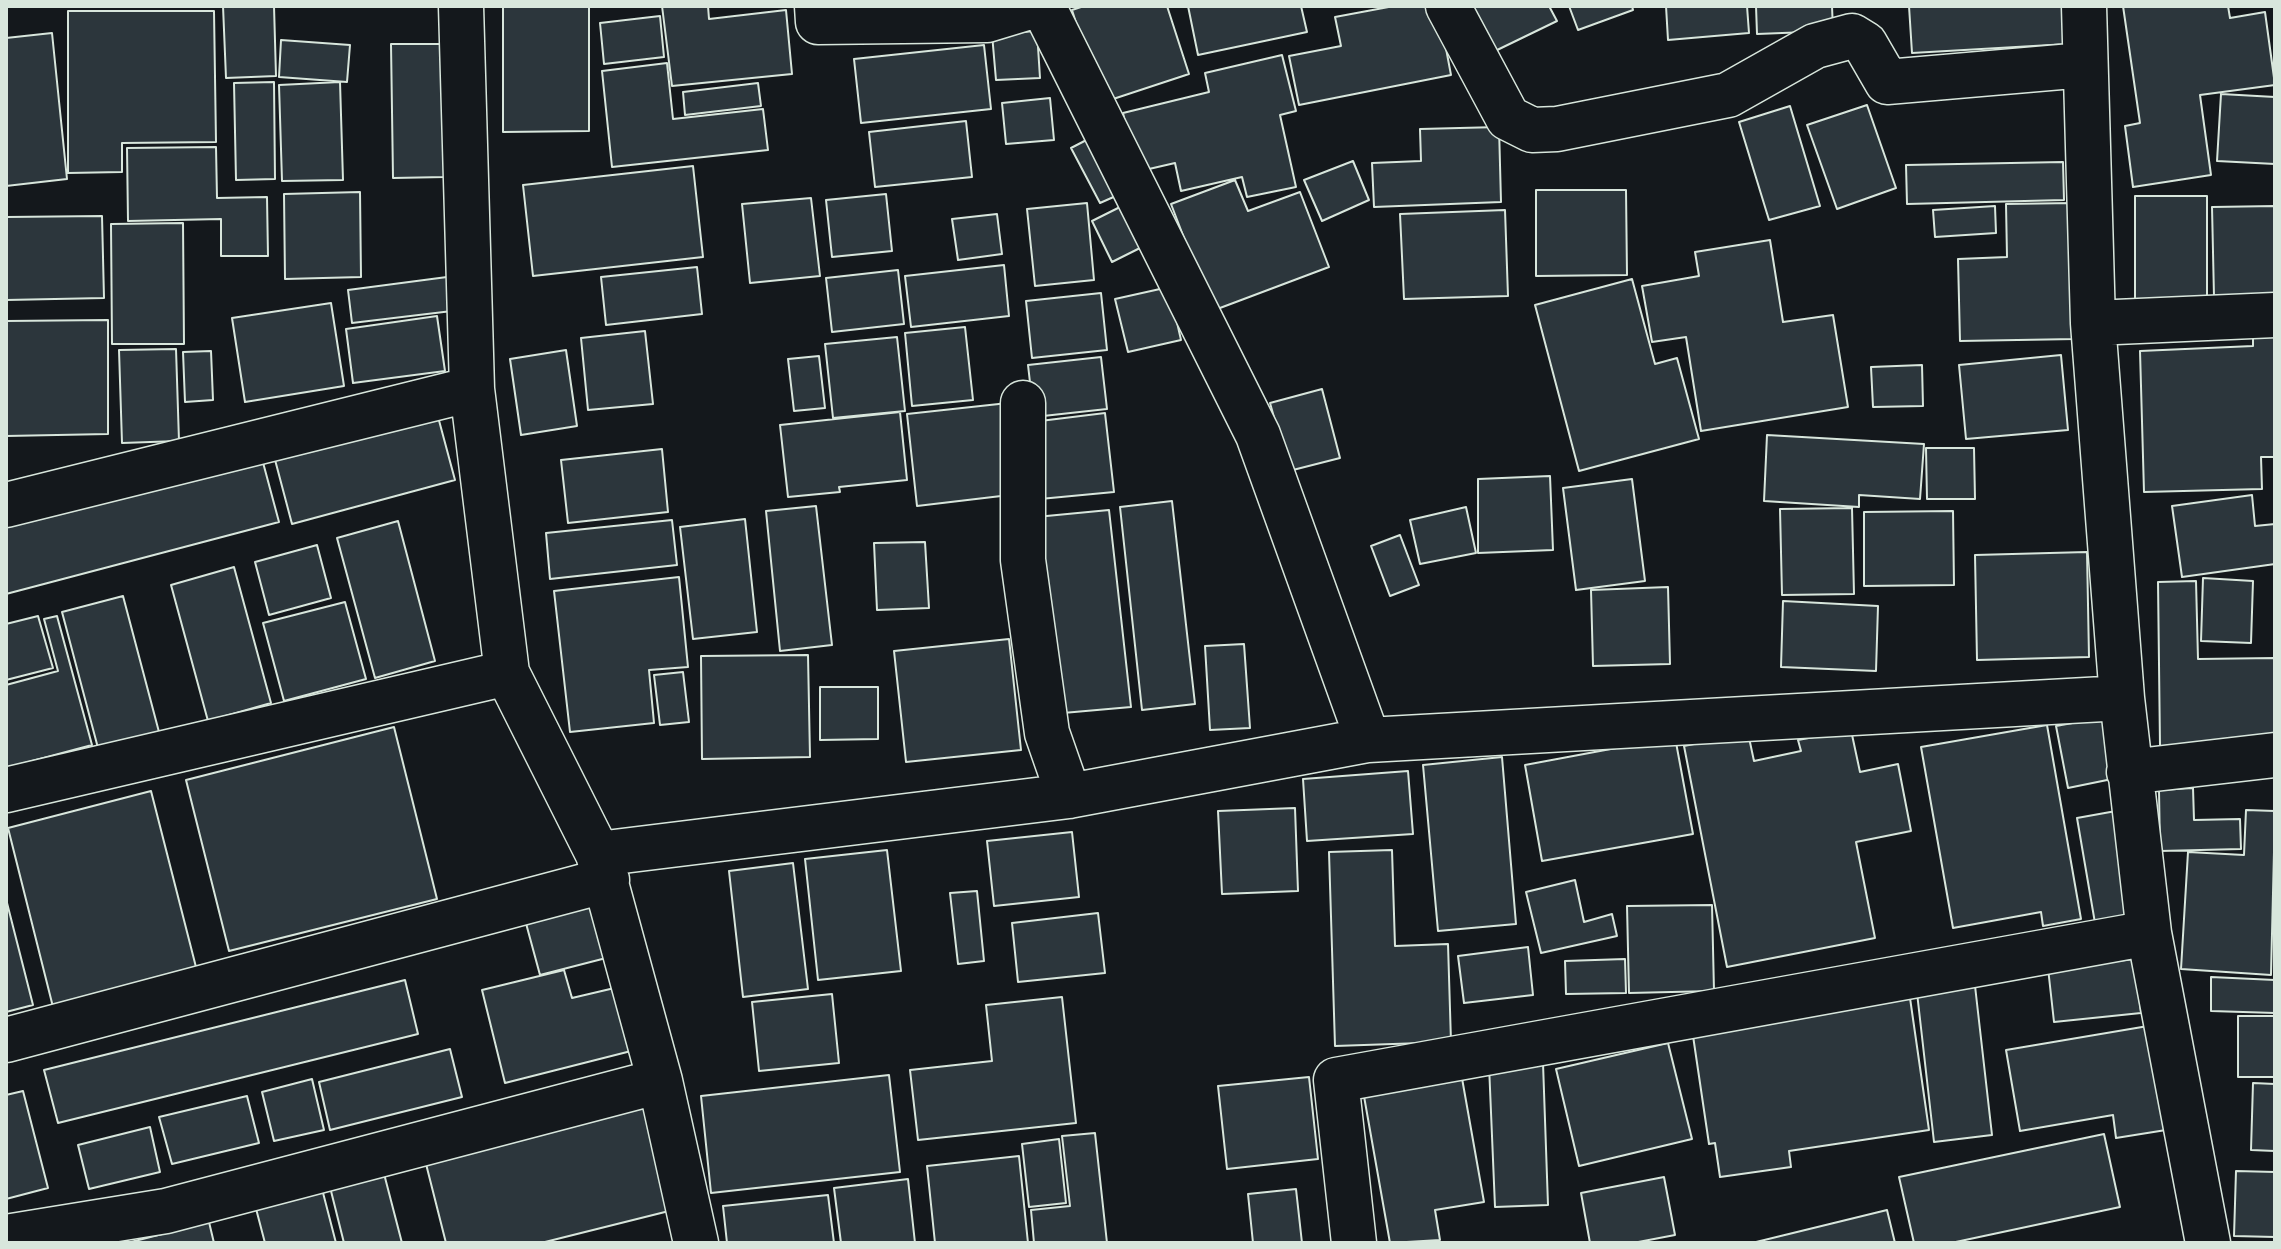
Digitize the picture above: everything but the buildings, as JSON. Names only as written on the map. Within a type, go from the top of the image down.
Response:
[{"type":"street","points":[[461,6],[472,389],[507,673],[602,867],[660,1081],[696,1243]]},
{"type":"street","points":[[817,6],[818,22],[987,20],[1033,6]]},
{"type":"street","points":[[1043,6],[1258,435],[1368,740]]},
{"type":"street","points":[[1448,6],[1508,118],[1532,130],[1557,129],[1728,95],[1815,46],[1852,36],[1865,44],[1887,82],[2084,65]]},
{"type":"street","points":[[2084,6],[2093,323],[2129,772],[2149,933],[2208,1243]]},
{"type":"street","points":[[2093,323],[2275,315]]},
{"type":"street","points":[[6,505],[472,389]]},
{"type":"street","points":[[1023,403],[1023,560],[1047,733],[1069,796]]},
{"type":"street","points":[[6,790],[507,673]]},
{"type":"street","points":[[6,1040],[602,867],[1069,796],[1368,740],[2122,698]]},
{"type":"street","points":[[2129,772],[2275,755]]},
{"type":"street","points":[[1354,1243],[1336,1080],[2149,933]]},
{"type":"street","points":[[6,1237],[166,1211],[660,1081]]}]
